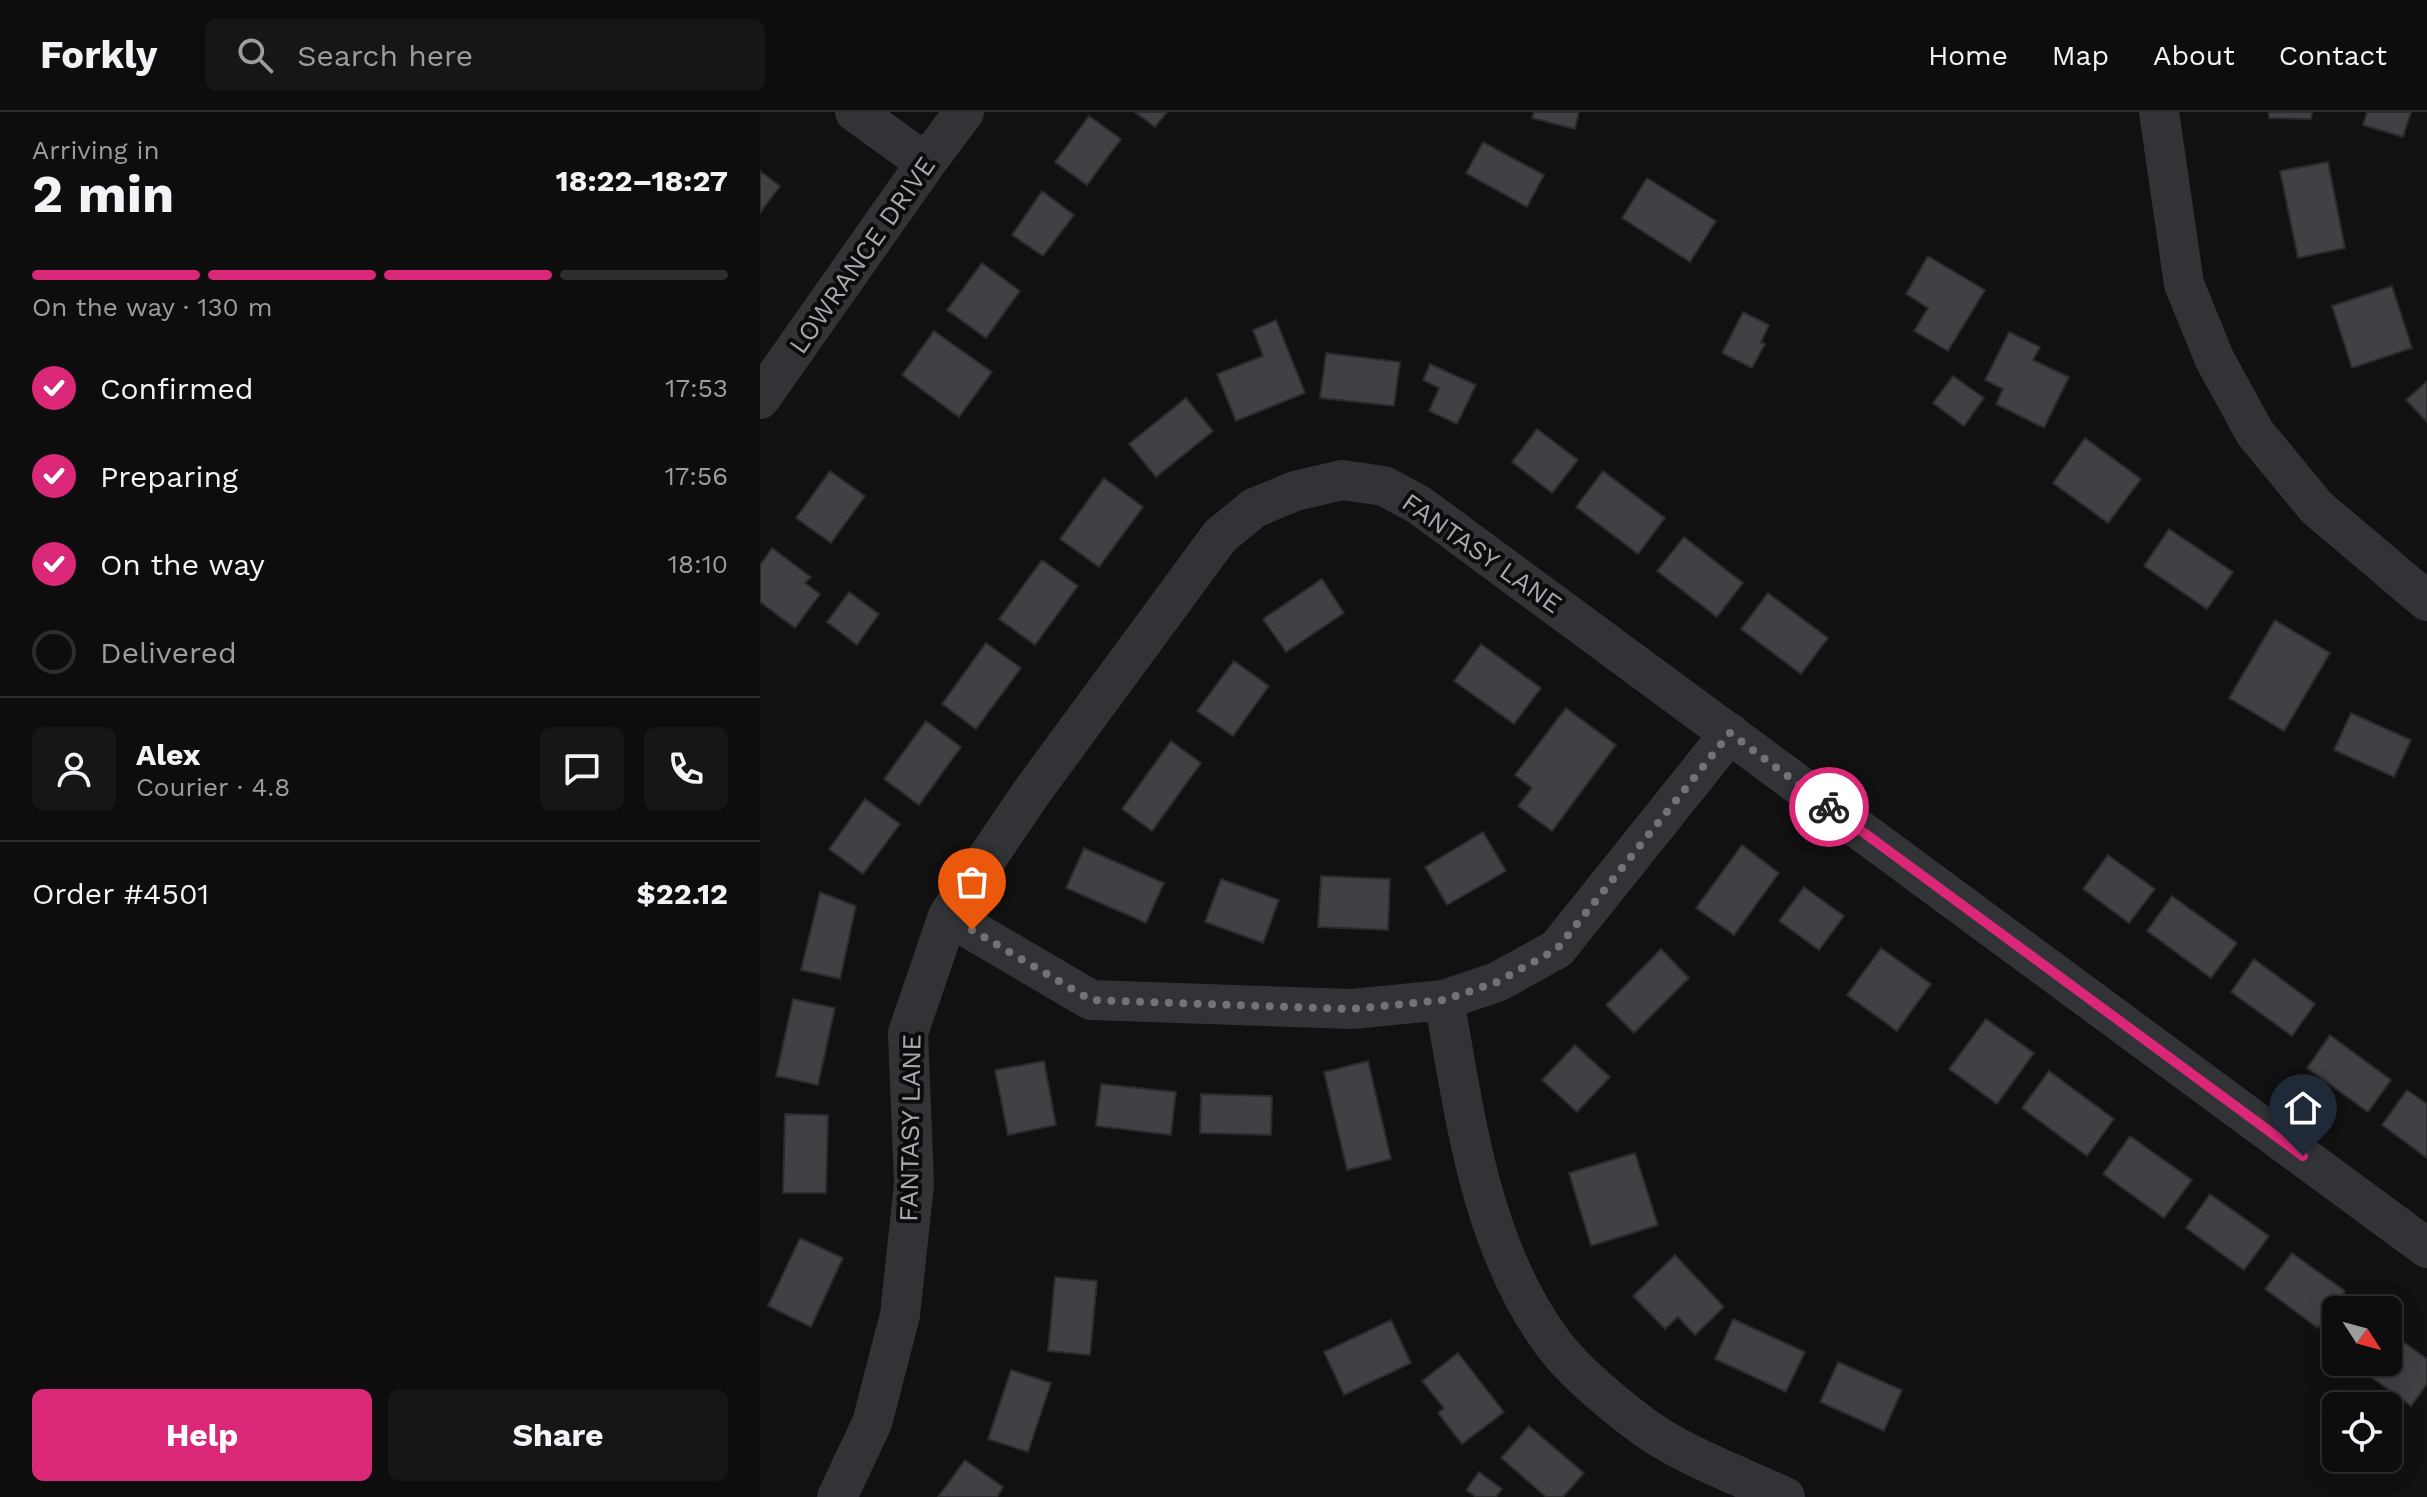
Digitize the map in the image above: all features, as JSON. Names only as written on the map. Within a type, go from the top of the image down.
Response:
[{"type":"street","points":[[855,112],[926,163]]},
{"type":"street","name":"LOWRANCE DRIVE","points":[[760,399],[964,112]]},
{"type":"street","points":[[2159,112],[2184,284],[2215,360],[2255,433],[2317,508],[2427,601]]},
{"type":"street","name":"FANTASY LANE","points":[[837,1497],[872,1423],[900,1315],[914,1184],[908,1033],[948,916],[1031,793],[1220,536],[1254,508],[1295,491],[1342,480],[1384,486],[1419,505],[2427,1248]]},
{"type":"street","points":[[948,916],[1091,1000],[1352,1009],[1444,1000],[1497,982],[1557,949],[1730,733]]},
{"type":"street","points":[[1444,1000],[1476,1172],[1510,1271],[1547,1336],[1593,1387],[1646,1428],[1703,1460],[1785,1497]]},
{"type":"building","points":[[1135,112],[1167,112],[1155,127]]},
{"type":"building","points":[[1534,112],[1579,112],[1575,129],[1532,118]]},
{"type":"building","points":[[2269,112],[2312,112],[2311,119],[2269,118]]},
{"type":"building","points":[[2367,112],[2411,112],[2403,137],[2363,125]]},
{"type":"building","points":[[1089,116],[1121,139],[1087,185],[1055,162]]},
{"type":"building","points":[[1483,142],[1544,175],[1527,207],[1466,173]]},
{"type":"building","points":[[2328,162],[2345,248],[2298,258],[2280,171]]},
{"type":"building","points":[[760,171],[780,186],[760,213]]},
{"type":"building","points":[[1647,178],[1716,221],[1690,262],[1622,218]]},
{"type":"building","points":[[1042,191],[1074,215],[1043,256],[1012,235]]},
{"type":"building","points":[[1928,256],[1985,290],[1948,351],[1914,331],[1928,308],[1906,294]]},
{"type":"building","points":[[982,263],[1020,291],[986,338],[947,310]]},
{"type":"building","points":[[2392,286],[2412,348],[2352,368],[2332,306]]},
{"type":"building","points":[[1743,312],[1769,325],[1761,342],[1765,344],[1752,368],[1722,353]]},
{"type":"building","points":[[1276,320],[1305,393],[1236,421],[1217,374],[1263,356],[1253,330]]},
{"type":"building","points":[[934,331],[992,372],[959,417],[902,375]]},
{"type":"building","points":[[2009,332],[2040,347],[2033,360],[2069,377],[2044,428],[1996,404],[2003,389],[1985,380]]},
{"type":"building","points":[[1326,353],[1400,362],[1394,406],[1320,398]]},
{"type":"building","points":[[1430,364],[1476,385],[1457,424],[1429,411],[1439,388],[1423,380]]},
{"type":"building","points":[[1953,376],[1984,398],[1964,426],[1933,403]]},
{"type":"building","points":[[2427,381],[2427,422],[2406,400]]},
{"type":"building","points":[[1186,398],[1213,431],[1156,477],[1129,444]]},
{"type":"building","points":[[1537,429],[1578,460],[1552,493],[1512,462]]},
{"type":"building","points":[[2085,438],[2141,479],[2108,523],[2053,483]]},
{"type":"building","points":[[830,471],[865,496],[831,543],[796,518]]},
{"type":"building","points":[[1603,471],[1665,518],[1638,554],[1576,507]]},
{"type":"building","points":[[1104,478],[1143,507],[1099,567],[1060,539]]},
{"type":"building","points":[[2169,529],[2233,572],[2207,609],[2144,566]]},
{"type":"building","points":[[1684,537],[1743,583],[1717,617],[1657,571]]},
{"type":"building","points":[[772,548],[811,577],[805,583],[820,594],[795,628],[760,602],[760,565]]},
{"type":"building","points":[[1042,560],[1078,586],[1035,645],[999,619]]},
{"type":"building","points":[[1322,579],[1344,613],[1286,652],[1263,619]]},
{"type":"building","points":[[849,592],[879,614],[857,645],[827,622]]},
{"type":"building","points":[[1768,593],[1828,638],[1801,674],[1741,629]]},
{"type":"building","points":[[2275,620],[2330,653],[2284,731],[2229,698]]},
{"type":"building","points":[[986,643],[1021,668],[976,729],[942,704]]},
{"type":"building","points":[[1481,644],[1541,688],[1514,724],[1454,681]]},
{"type":"building","points":[[1234,661],[1269,686],[1233,736],[1197,711]]},
{"type":"building","points":[[1566,708],[1616,745],[1552,831],[1518,806],[1532,788],[1515,775]]},
{"type":"building","points":[[2351,713],[2411,740],[2394,777],[2334,750]]},
{"type":"building","points":[[926,721],[961,747],[919,805],[884,779]]},
{"type":"building","points":[[1171,741],[1201,763],[1152,831],[1122,809]]},
{"type":"building","points":[[865,799],[900,824],[863,874],[829,849]]},
{"type":"building","points":[[1483,832],[1506,871],[1447,905],[1425,867]]},
{"type":"building","points":[[1742,845],[1779,873],[1734,935],[1696,908]]},
{"type":"building","points":[[1084,848],[1164,883],[1146,923],[1066,888]]},
{"type":"building","points":[[2108,855],[2155,889],[2129,923],[2083,889]]},
{"type":"building","points":[[1321,876],[1390,879],[1388,930],[1318,927]]},
{"type":"building","points":[[1221,879],[1279,900],[1263,943],[1205,922]]},
{"type":"building","points":[[1804,887],[1844,916],[1819,950],[1779,921]]},
{"type":"building","points":[[820,892],[856,906],[840,979],[801,970]]},
{"type":"building","points":[[2172,896],[2237,943],[2211,978],[2147,931]]},
{"type":"building","points":[[1881,948],[1931,984],[1897,1031],[1847,995]]},
{"type":"building","points":[[1661,949],[1689,978],[1634,1033],[1606,1005]]},
{"type":"building","points":[[2254,959],[2315,1004],[2292,1036],[2231,992]]},
{"type":"building","points":[[793,999],[835,1008],[818,1085],[776,1076]]},
{"type":"building","points":[[1986,1019],[2034,1053],[1997,1104],[1949,1069]]},
{"type":"building","points":[[2330,1035],[2391,1080],[2368,1112],[2307,1068]]},
{"type":"building","points":[[1575,1045],[1610,1077],[1577,1112],[1542,1080]]},
{"type":"building","points":[[1044,1061],[1056,1125],[1008,1135],[995,1070]]},
{"type":"building","points":[[1368,1061],[1391,1159],[1347,1170],[1324,1072]]},
{"type":"building","points":[[2049,1071],[2114,1119],[2087,1156],[2022,1108]]},
{"type":"building","points":[[1101,1084],[1176,1092],[1171,1135],[1096,1126]]},
{"type":"building","points":[[2407,1090],[2427,1104],[2427,1158],[2382,1125]]},
{"type":"building","points":[[1201,1094],[1272,1096],[1271,1135],[1200,1133]]},
{"type":"building","points":[[785,1114],[828,1115],[826,1193],[783,1193]]},
{"type":"building","points":[[2130,1136],[2192,1180],[2164,1218],[2103,1174]]},
{"type":"building","points":[[1635,1153],[1658,1225],[1591,1246],[1569,1173]]},
{"type":"building","points":[[2210,1194],[2269,1236],[2244,1270],[2186,1228]]},
{"type":"building","points":[[800,1238],[843,1258],[811,1327],[768,1306]]},
{"type":"building","points":[[2292,1253],[2345,1291],[2341,1296],[2322,1296],[2322,1323],[2318,1328],[2265,1289]]},
{"type":"building","points":[[1675,1255],[1724,1307],[1695,1335],[1678,1317],[1665,1329],[1633,1296]]},
{"type":"building","points":[[1055,1277],[1097,1281],[1090,1355],[1048,1351]]},
{"type":"building","points":[[1733,1319],[1805,1352],[1786,1392],[1715,1359]]},
{"type":"building","points":[[1391,1320],[1411,1363],[1344,1395],[1324,1352]]},
{"type":"building","points":[[2402,1341],[2427,1359],[2427,1384],[2411,1406],[2402,1399],[2402,1392],[2392,1392],[2370,1376],[2402,1376]]},
{"type":"building","points":[[1458,1353],[1504,1412],[1462,1444],[1438,1413],[1444,1408],[1422,1381]]},
{"type":"building","points":[[1838,1362],[1902,1390],[1884,1431],[1820,1402]]},
{"type":"building","points":[[1011,1370],[1051,1383],[1028,1452],[988,1439]]},
{"type":"building","points":[[1529,1426],[1584,1473],[1563,1497],[1546,1497],[1501,1458]]},
{"type":"building","points":[[965,1460],[1003,1487],[997,1497],[938,1497]]},
{"type":"building","points":[[1479,1472],[1502,1489],[1496,1497],[1476,1497],[1466,1490]]},
{"type":"way so far","points":[[972,930],[1091,1000],[1352,1009],[1444,1000],[1497,982],[1557,949],[1730,733],[1829,807]]},
{"type":"route","points":[[1829,807],[2303,1156]]}]
